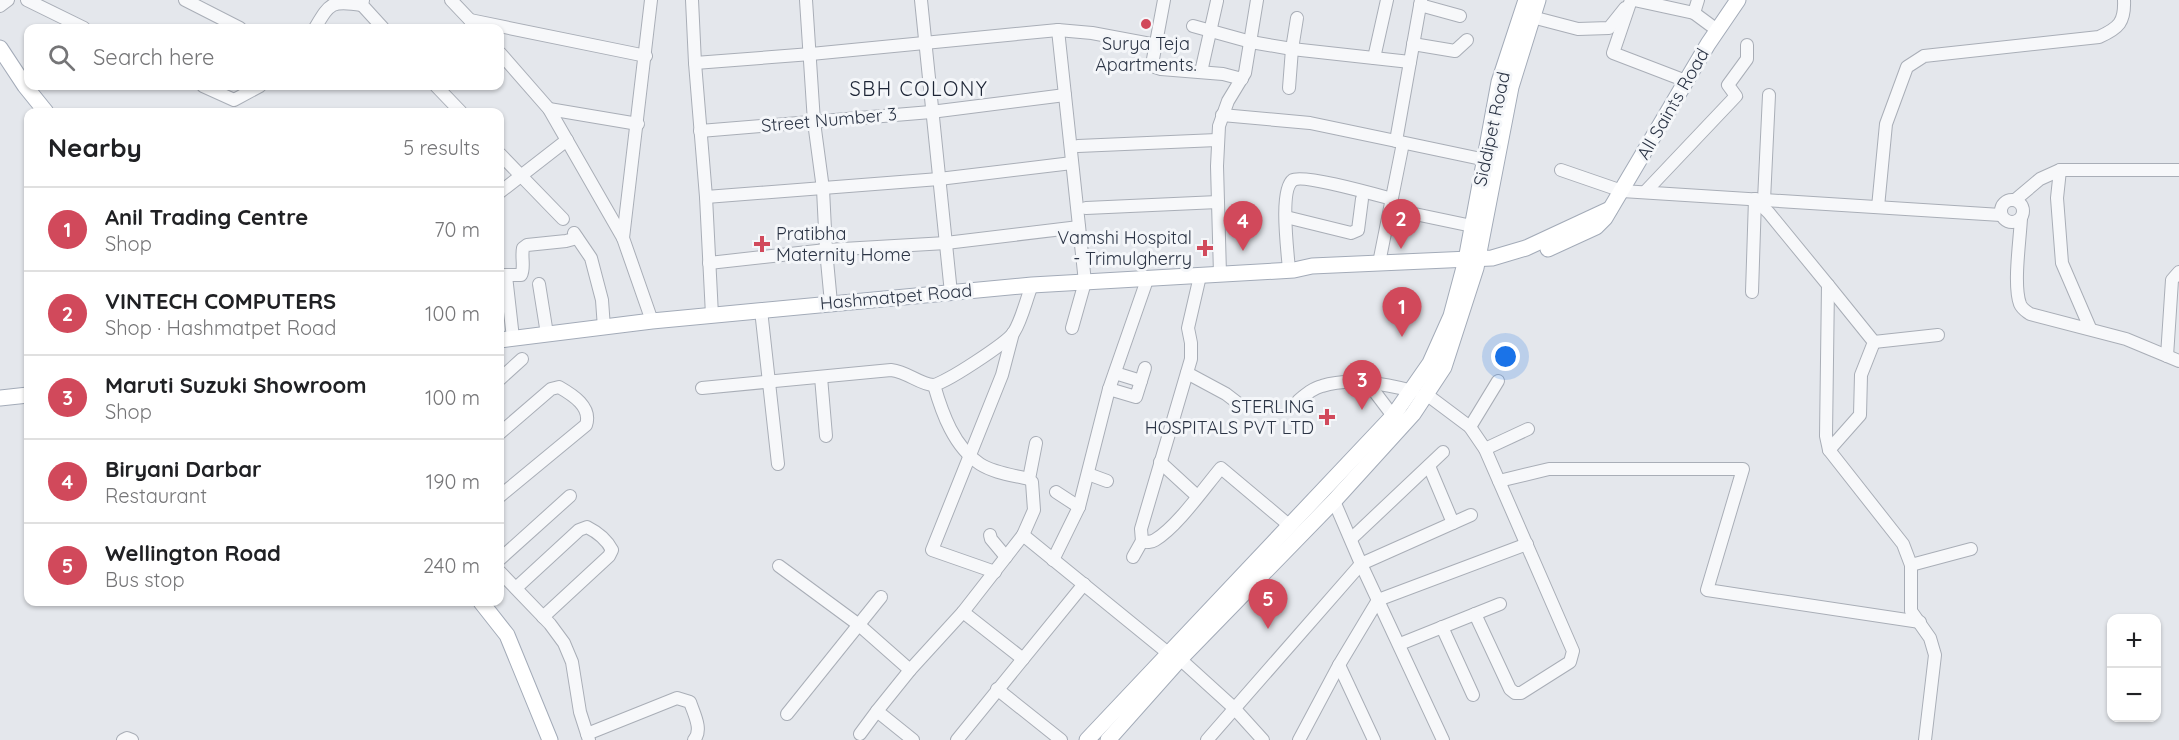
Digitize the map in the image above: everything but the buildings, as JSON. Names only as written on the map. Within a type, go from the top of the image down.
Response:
[{"type":"main road","name":"Siddipet Road","points":[[1471,264],[1472,226],[1499,82],[1526,0]]},
{"type":"main road","name":"Siddipet Road","points":[[1471,264],[1511,87],[1538,0]]},
{"type":"main road","name":"All Saints Road","points":[[1471,264],[1504,264],[1541,252],[1596,227],[1611,209],[1686,81],[1738,0]]},
{"type":"main road","points":[[0,48],[24,79]]},
{"type":"main road","points":[[32,90],[43,108]]},
{"type":"main road","name":"Hashmatpet Road","points":[[506,339],[652,321],[1032,285],[1292,270],[1312,266],[1379,263],[1471,264]]},
{"type":"main road","name":"Hashmatpet Road","points":[[1292,270],[1313,273],[1471,264]]},
{"type":"main road","points":[[1087,740],[1334,501],[1413,414],[1430,363],[1444,334],[1471,264]]},
{"type":"main road","points":[[1108,740],[1174,656],[1290,526],[1393,416],[1419,393]]},
{"type":"main road","points":[[0,398],[24,395]]},
{"type":"main road","points":[[483,606],[507,635],[550,740]]},
{"type":"street","points":[[0,6],[8,0]]},
{"type":"street","points":[[27,0],[59,23]]},
{"type":"street","points":[[316,24],[324,2],[344,0],[362,3],[380,24]]},
{"type":"street","points":[[452,0],[474,24]]},
{"type":"street","points":[[623,238],[651,0]]},
{"type":"street","points":[[692,0],[712,315]]},
{"type":"street","points":[[807,0],[814,122],[823,189],[831,303]]},
{"type":"street","points":[[921,0],[951,293]]},
{"type":"street","points":[[1164,0],[1153,59],[1155,67],[1223,74],[1242,79]]},
{"type":"street","points":[[1220,274],[1217,140],[1222,115],[1246,67],[1257,0]]},
{"type":"street","points":[[1374,58],[1387,0]]},
{"type":"street","points":[[1532,17],[1578,29],[1609,28],[1632,0]]},
{"type":"street","points":[[1632,0],[1694,13],[1717,30]]},
{"type":"street","points":[[1632,0],[1613,53],[1686,81]]},
{"type":"street","points":[[1694,13],[1698,0]]},
{"type":"street","points":[[1878,207],[1886,124],[1906,67],[1924,56],[2099,37],[2112,32],[2120,24],[2124,15],[2124,0]]},
{"type":"street","points":[[1201,72],[1217,1]]},
{"type":"street","points":[[192,2],[233,24]]},
{"type":"street","points":[[1379,263],[1392,199],[1410,62],[1421,2],[1460,16]]},
{"type":"street","points":[[1289,88],[1297,18]]},
{"type":"street","points":[[1193,26],[1251,42],[1292,49],[1410,62]]},
{"type":"street","points":[[504,30],[646,56]]},
{"type":"street","points":[[695,63],[1058,30],[1092,33],[1156,45]]},
{"type":"street","points":[[1058,30],[1085,282],[1072,327]]},
{"type":"street","points":[[1413,44],[1455,51],[1467,40]]},
{"type":"street","points":[[1645,192],[1736,96],[1728,85],[1747,59],[1747,45]]},
{"type":"street","points":[[504,58],[549,109],[623,238],[652,321]]},
{"type":"street","points":[[212,90],[234,100],[253,90]]},
{"type":"street","points":[[440,90],[457,108]]},
{"type":"street","name":"Street Number 3","points":[[700,131],[931,112],[1065,95]]},
{"type":"street","points":[[1752,292],[1769,95]]},
{"type":"street","points":[[549,109],[638,124]]},
{"type":"street","points":[[1222,115],[1310,123],[1486,160]]},
{"type":"street","points":[[504,188],[567,140]]},
{"type":"street","points":[[1078,146],[1217,140]]},
{"type":"street","points":[[504,158],[563,219]]},
{"type":"street","points":[[706,196],[939,179],[1072,163]]},
{"type":"street","points":[[1561,170],[1622,191],[2001,214],[2010,222],[2021,218]]},
{"type":"street","points":[[2001,214],[2002,206],[2006,202],[2014,201],[2040,179],[2060,170],[2179,170]]},
{"type":"street","points":[[2060,170],[2057,198],[2062,263],[2090,328]]},
{"type":"street","points":[[1292,270],[1285,206],[1288,186],[1292,180],[1298,178],[1392,199]]},
{"type":"street","points":[[1286,218],[1350,233],[1356,232],[1362,198]]},
{"type":"street","points":[[1760,199],[1874,342]]},
{"type":"street","points":[[2014,201],[2022,206],[2023,214],[2018,295],[2023,309],[2030,314],[2126,339],[2173,358],[2172,280],[2179,273]]},
{"type":"street","points":[[1086,208],[1218,202]]},
{"type":"street","points":[[1410,213],[1472,226]]},
{"type":"street","points":[[709,262],[826,250],[945,243],[1079,227]]},
{"type":"street","points":[[504,275],[522,273],[522,253],[523,248],[527,245],[566,241],[576,235],[591,258],[598,278],[604,327]]},
{"type":"street","points":[[1132,557],[1142,541],[1141,529],[1192,353],[1189,319],[1200,276]]},
{"type":"street","points":[[1053,560],[1078,507],[1109,389],[1148,277]]},
{"type":"street","points":[[539,284],[547,334]]},
{"type":"street","points":[[995,572],[932,550],[1002,375],[1013,333],[1032,285]]},
{"type":"street","points":[[1828,285],[1826,436],[1829,450],[1903,544],[1911,565],[1911,611],[1930,638],[1935,655],[1925,740]]},
{"type":"street","points":[[504,296],[506,339]]},
{"type":"street","points":[[761,310],[778,464]]},
{"type":"street","points":[[702,388],[891,370],[902,371],[918,380],[934,385],[990,352],[1013,333]]},
{"type":"street","points":[[1874,342],[1938,335]]},
{"type":"street","points":[[1829,450],[1860,415],[1862,375],[1874,342]]},
{"type":"street","points":[[504,375],[522,359]]},
{"type":"street","points":[[1109,389],[1136,397],[1145,368]]},
{"type":"street","points":[[1115,373],[1141,381]]},
{"type":"street","points":[[1187,373],[1226,394],[1239,404]]},
{"type":"street","points":[[821,377],[826,436]]},
{"type":"street","points":[[1470,428],[1498,381]]},
{"type":"street","points":[[1298,401],[1322,385],[1352,382],[1395,386],[1419,393],[1470,428],[1485,449],[1573,651],[1570,662],[1521,693],[1515,693],[1510,689],[1475,614]]},
{"type":"street","points":[[1368,383],[1393,416]]},
{"type":"street","points":[[860,734],[910,670],[963,612],[995,572],[1023,535],[1034,510],[1032,482],[1029,479],[991,469],[969,455],[946,419],[934,385]]},
{"type":"street","points":[[504,430],[551,389],[559,387],[587,410],[589,418],[586,425],[504,493]]},
{"type":"street","points":[[1485,449],[1528,429]]},
{"type":"street","points":[[1029,479],[1036,443]]},
{"type":"street","points":[[1351,539],[1443,452]]},
{"type":"street","points":[[1160,462],[1197,496]]},
{"type":"street","points":[[1429,466],[1453,523]]},
{"type":"street","points":[[1142,541],[1149,543],[1156,540],[1173,525],[1221,468],[1290,526]]},
{"type":"street","points":[[1499,481],[1549,469],[1743,469],[1707,590],[1920,622]]},
{"type":"street","points":[[1088,474],[1107,481]]},
{"type":"street","points":[[1056,492],[1078,507]]},
{"type":"street","points":[[504,555],[570,496]]},
{"type":"street","points":[[1334,501],[1443,740]]},
{"type":"street","points":[[1207,740],[1361,564],[1471,515]]},
{"type":"street","points":[[516,588],[579,530],[587,527],[595,530],[609,545],[612,550],[609,556],[543,617]]},
{"type":"street","points":[[990,535],[1006,557]]},
{"type":"street","points":[[1023,535],[1174,656],[1234,708],[1263,740]]},
{"type":"street","points":[[1305,736],[1339,665],[1378,600],[1527,544]]},
{"type":"street","points":[[1911,565],[1971,549]]},
{"type":"street","points":[[779,566],[859,625],[910,670]]},
{"type":"street","points":[[504,576],[558,634],[567,649],[574,674],[580,712],[588,737],[677,698],[690,702],[699,730],[694,740]]},
{"type":"street","points":[[957,740],[1084,584]]},
{"type":"street","points":[[787,714],[881,597]]},
{"type":"street","points":[[1400,644],[1500,604]]},
{"type":"street","points":[[963,612],[1023,659]]},
{"type":"street","points":[[1442,627],[1473,695]]},
{"type":"street","points":[[1339,665],[1374,740]]},
{"type":"street","points":[[997,689],[1061,740]]},
{"type":"street","points":[[877,711],[913,740]]},
{"type":"street","points":[[123,740],[126,738],[132,740]]},
{"type":"place","name":"Surya Teja Apartments.","points":[[1146,24]]},
{"type":"place","name":"Pratibha Maternity Home","points":[[762,244]]},
{"type":"place","name":"Vamshi Hospital - Trimulgherry","points":[[1205,248]]},
{"type":"place","name":"VINTECH COMPUTERS","points":[[1401,249]]},
{"type":"place","name":"Biryani Darbar","points":[[1243,251]]},
{"type":"place","name":"Anil Trading Centre","points":[[1402,337]]},
{"type":"place","name":"Maruti Suzuki Showroom","points":[[1362,410]]},
{"type":"place","name":"STERLING HOSPITALS PVT LTD","points":[[1327,417]]},
{"type":"place","name":"Wellington Road","points":[[1268,629]]},
{"type":"district","name":"SBH COLONY","points":[[919,89]]}]
